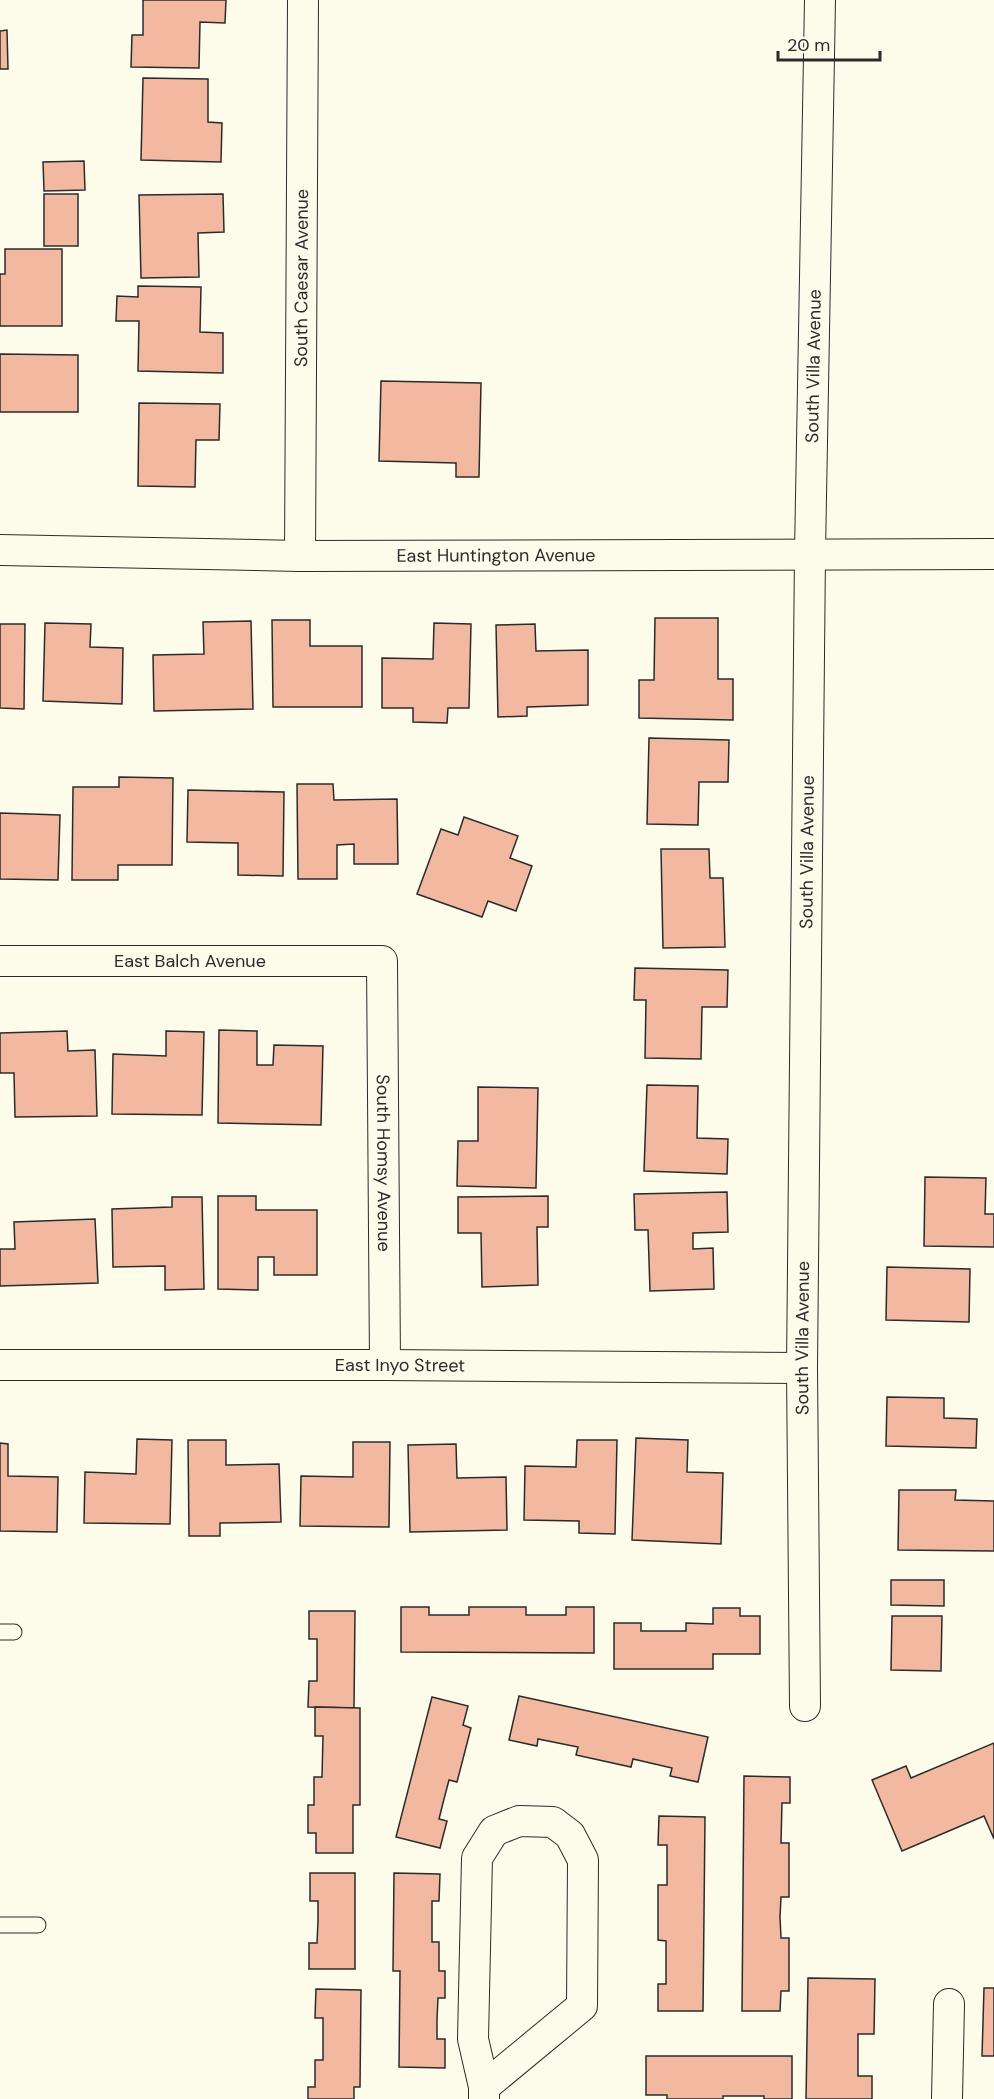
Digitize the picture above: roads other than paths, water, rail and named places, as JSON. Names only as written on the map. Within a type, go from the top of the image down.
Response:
[{"type":"street","name":"South Caesar Avenue","points":[[300,556],[303,0]]},
{"type":"street","name":"South Villa Avenue","points":[[805,1706],[802,1368],[810,554],[820,0]]},
{"type":"street","name":"East Huntington Avenue","points":[[0,550],[300,556],[994,554]]},
{"type":"street","name":"East Balch Avenue","points":[[0,961],[382,961]]},
{"type":"street","name":"South Homsy Avenue","points":[[382,961],[385,1365]]},
{"type":"street","name":"East Inyo Street","points":[[0,1365],[802,1368]]},
{"type":"street","points":[[519,1821],[554,1822],[570,1835],[584,1860],[582,2006],[484,2093],[473,2039],[477,1858],[494,1831],[519,1821]]},
{"type":"street","points":[[947,2099],[948,2004]]},
{"type":"lane","points":[[0,1924],[38,1925]]}]
